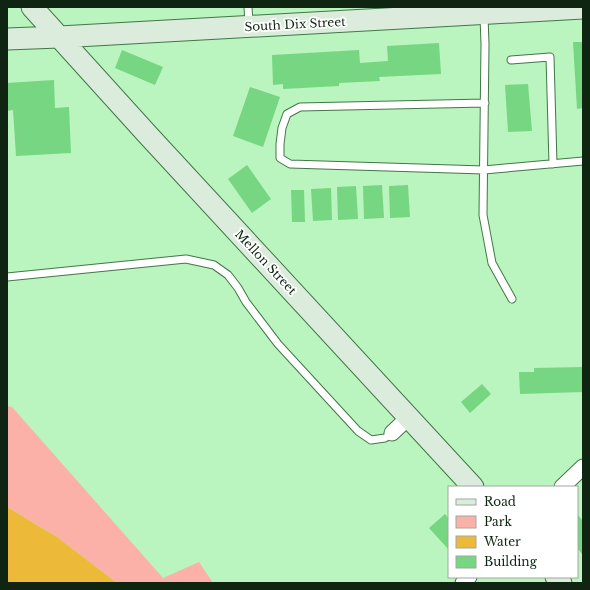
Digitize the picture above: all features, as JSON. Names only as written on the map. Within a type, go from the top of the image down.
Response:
[{"type":"street","name":"Mellon Street","points":[[32,7],[147,134],[472,486]]},
{"type":"street","name":"South Dix Street","points":[[7,39],[59,37],[249,17],[484,13],[583,8]]},
{"type":"street","points":[[392,433],[409,418]]},
{"type":"street","points":[[563,486],[583,467]]},
{"type":"lane","points":[[484,13],[485,103],[483,215],[492,263],[512,299]]},
{"type":"lane","points":[[511,60],[550,57],[553,164]]},
{"type":"lane","points":[[485,103],[300,107],[287,114],[282,128],[280,158],[290,164],[484,170],[583,161]]},
{"type":"lane","points":[[7,277],[186,259],[214,265],[228,275],[246,302],[278,344],[358,432],[371,440],[385,438],[392,433]]},
{"type":"green space","points":[[7,406],[12,407],[163,578],[199,562],[213,583],[117,583],[57,537],[7,507]]},
{"type":"water","points":[[7,507],[57,537],[117,583],[7,583]]},
{"type":"building","points":[[573,42],[583,42],[583,108],[577,109]]},
{"type":"building","points":[[439,43],[441,74],[379,77],[380,81],[339,83],[339,86],[283,89],[283,84],[273,85],[272,55],[359,50],[360,63],[388,61],[387,46]]},
{"type":"building","points":[[122,50],[163,67],[155,85],[115,68]]},
{"type":"building","points":[[54,80],[55,108],[69,107],[71,153],[16,156],[13,110],[7,111],[7,83]]},
{"type":"building","points":[[528,84],[532,131],[508,132],[505,85]]},
{"type":"building","points":[[250,87],[280,97],[263,147],[233,136]]},
{"type":"building","points":[[247,165],[271,199],[252,213],[228,179]]},
{"type":"building","points":[[382,185],[384,218],[364,219],[363,186]]},
{"type":"building","points":[[408,185],[410,217],[390,218],[389,186]]},
{"type":"building","points":[[356,186],[358,219],[338,220],[337,187]]},
{"type":"building","points":[[331,188],[332,220],[313,221],[311,189]]},
{"type":"building","points":[[291,190],[304,190],[305,222],[292,222]]},
{"type":"building","points":[[583,367],[583,392],[520,394],[519,372],[534,372],[534,368]]},
{"type":"building","points":[[482,384],[491,394],[470,413],[461,402]]},
{"type":"building","points":[[445,514],[448,518],[448,549],[429,528]]},
{"type":"building","points":[[578,515],[583,521],[583,555],[578,549]]}]
